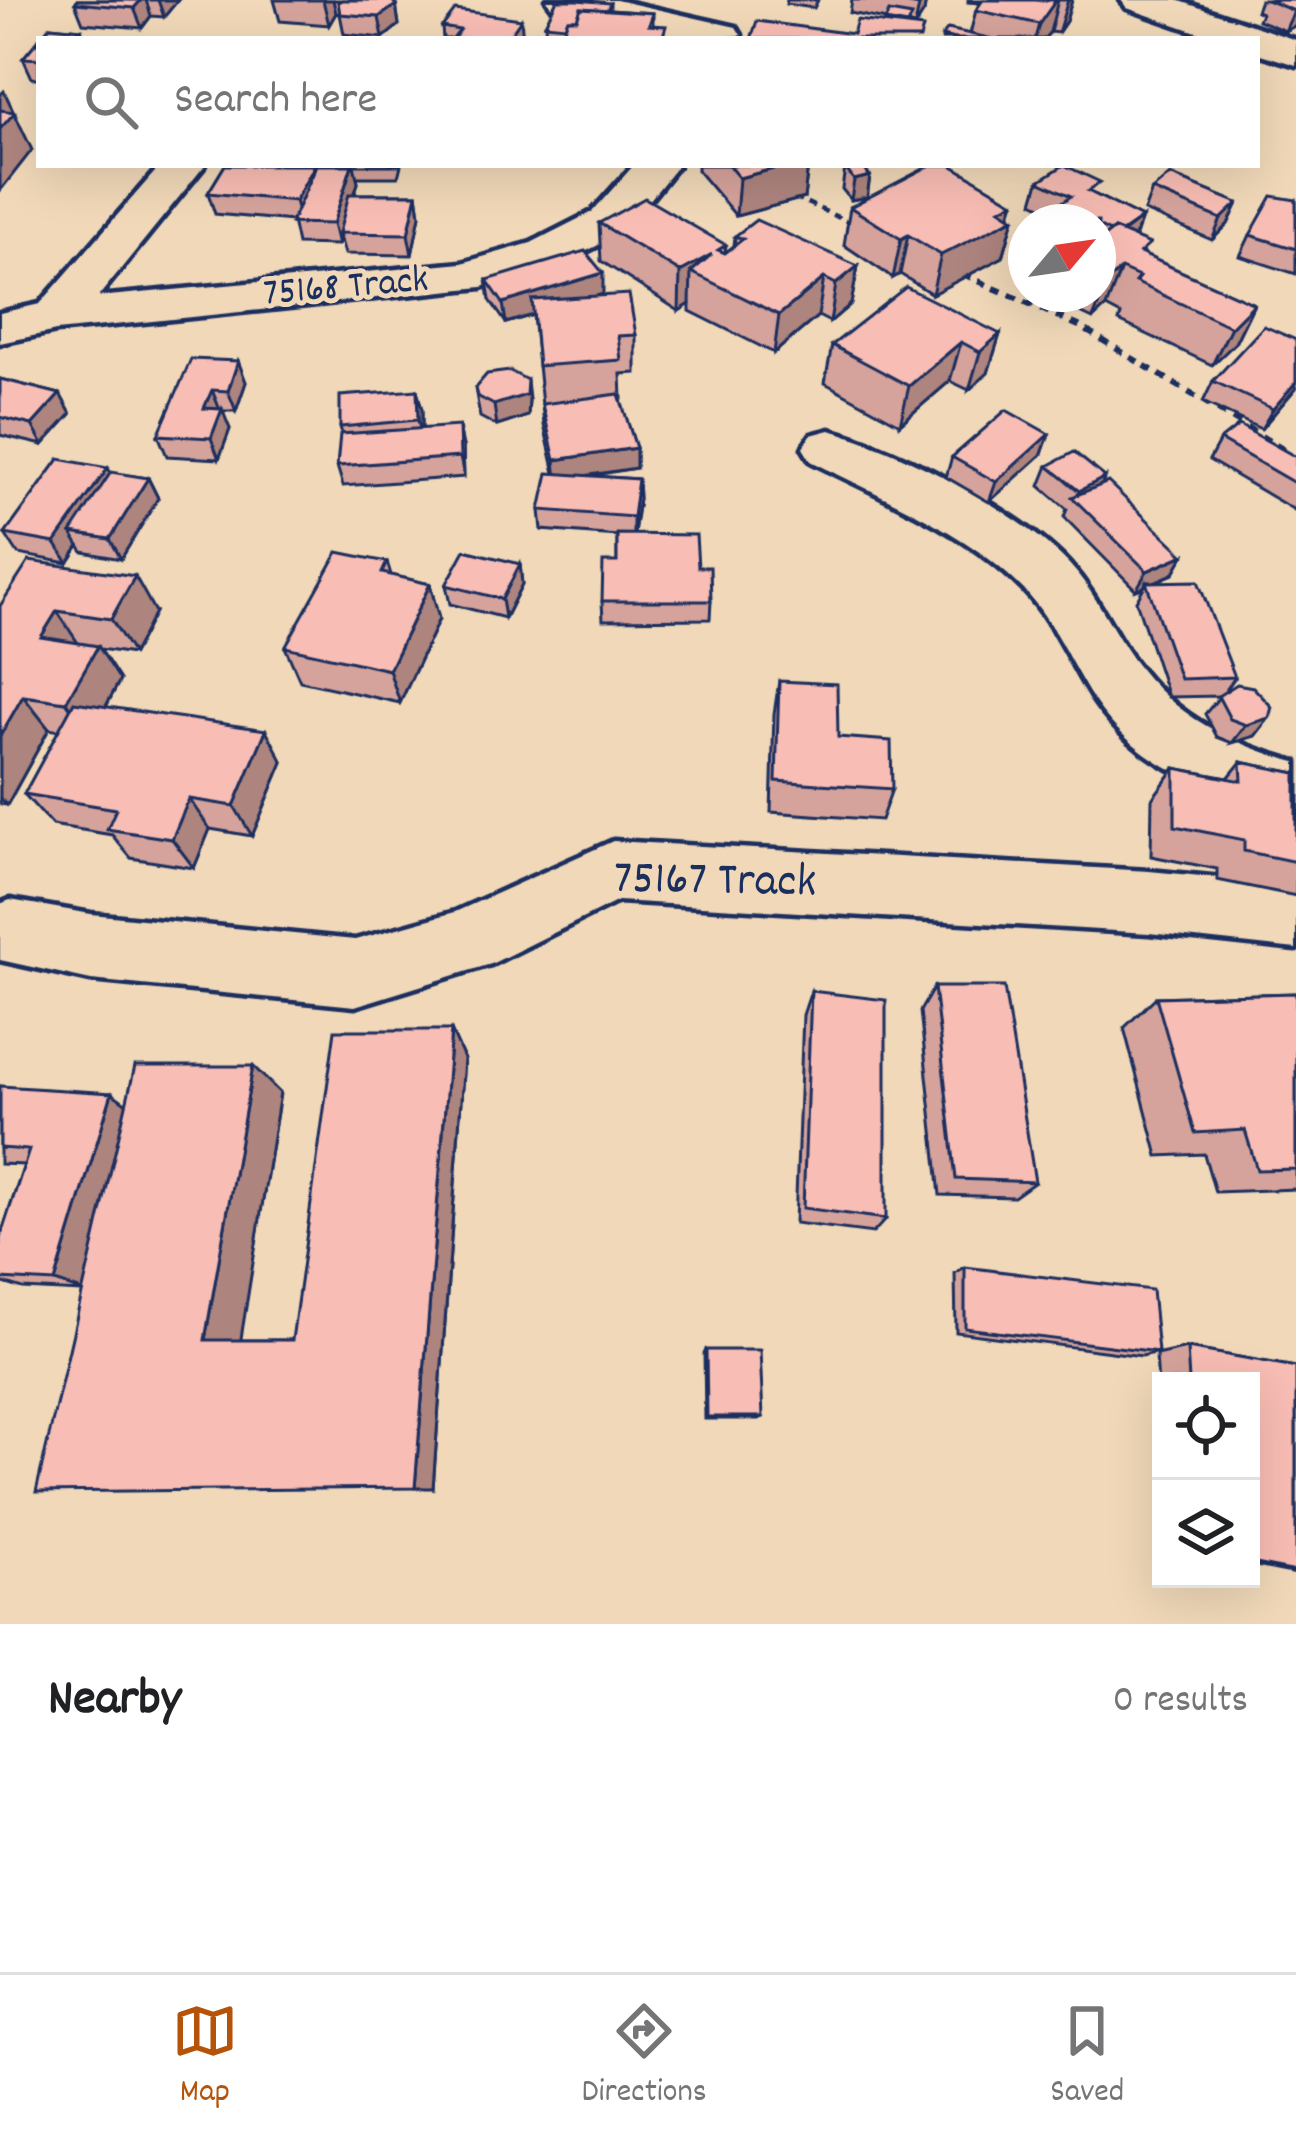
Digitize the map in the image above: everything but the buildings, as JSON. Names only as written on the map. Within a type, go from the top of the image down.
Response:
[{"type":"street","points":[[566,0],[726,25]]},
{"type":"street","points":[[1140,0],[1246,36]]},
{"type":"street","points":[[1260,41],[1296,53]]},
{"type":"street","points":[[56,316],[181,168]]},
{"type":"street","name":"75168 Track","points":[[0,328],[56,316],[465,277],[547,253],[608,222],[654,168]]},
{"type":"street","points":[[830,448],[950,508],[1029,560],[1064,595],[1129,701],[1178,745],[1203,760],[1296,790]]},
{"type":"street","name":"75167 Track","points":[[10,932],[91,946],[355,973],[466,941],[613,871],[1149,902],[1296,917]]},
{"type":"path","points":[[777,189],[858,226]]},
{"type":"path","points":[[940,264],[1079,326],[1281,448],[1296,469]]}]
